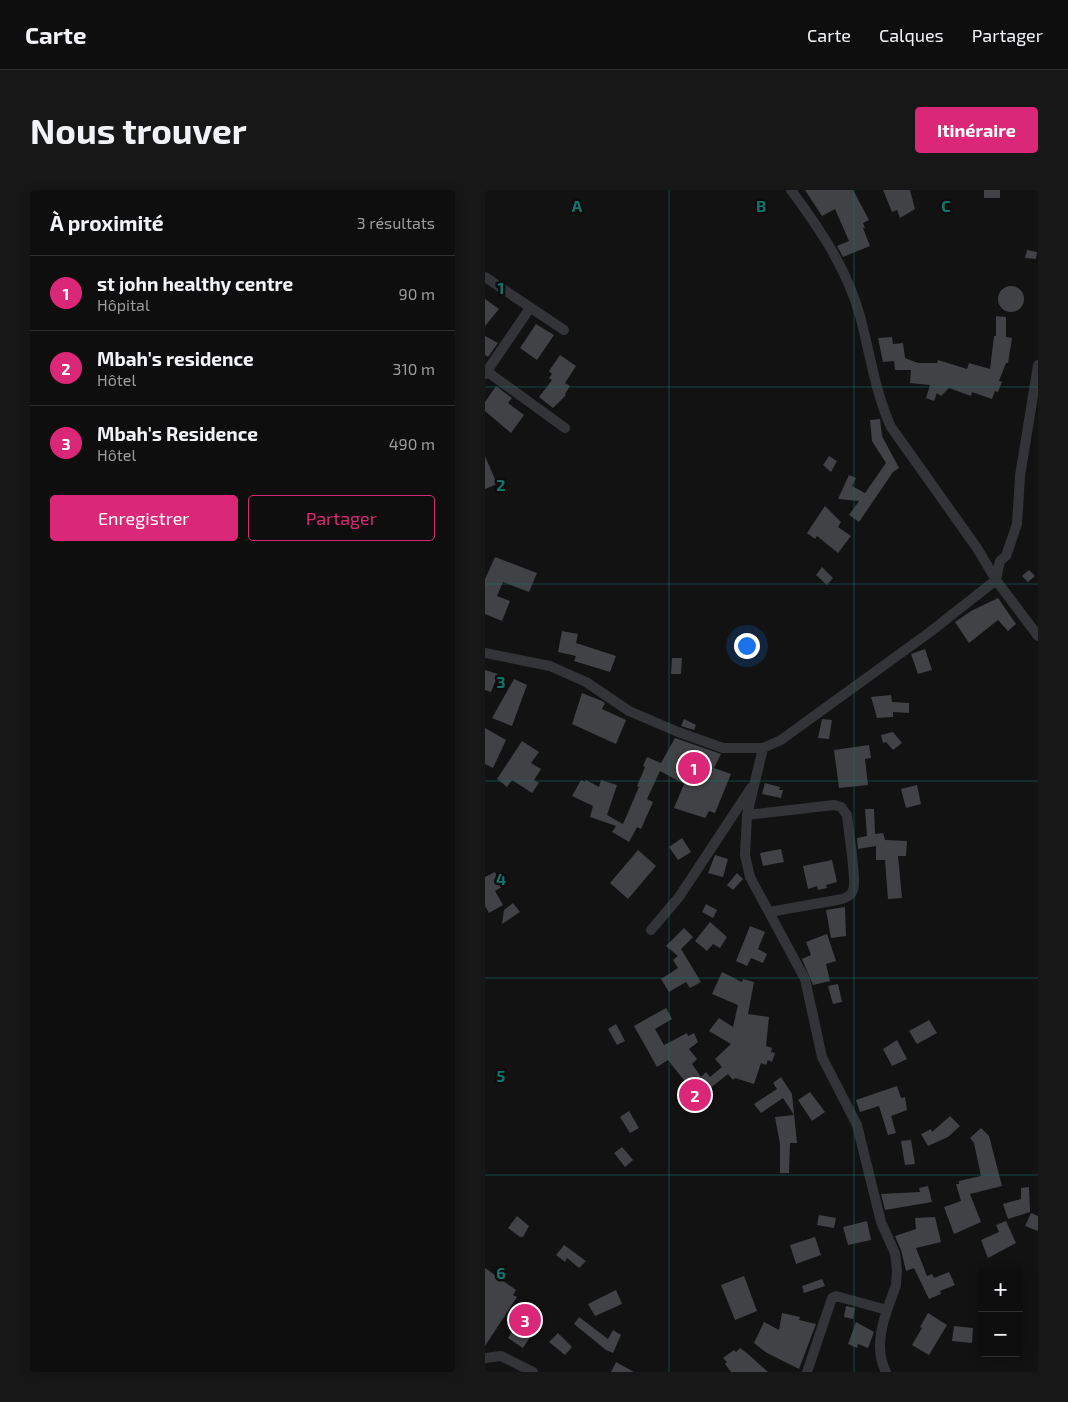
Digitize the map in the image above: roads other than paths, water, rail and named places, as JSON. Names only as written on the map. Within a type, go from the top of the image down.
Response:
[{"type":"street","points":[[791,190],[821,233],[849,283],[860,316],[882,408],[891,427],[968,535],[996,580],[1038,636]]},
{"type":"street","points":[[485,277],[563,330]]},
{"type":"street","points":[[531,308],[486,371],[565,428]]},
{"type":"street","points":[[485,652],[550,666],[586,682],[629,711],[687,736],[723,748],[763,748],[781,740],[841,698],[996,580],[1000,561],[1006,556],[1017,524],[1020,476],[1038,365]]},
{"type":"street","points":[[763,748],[747,815],[745,854],[750,877],[805,979],[822,1057],[857,1125],[881,1222],[895,1253],[896,1285],[880,1338],[880,1353],[886,1372]]},
{"type":"street","points":[[651,930],[694,877],[753,784]]},
{"type":"street","points":[[747,815],[834,806],[841,807],[847,815],[854,876],[853,890],[848,897],[769,912]]},
{"type":"street","points":[[807,1372],[832,1298],[836,1296],[887,1310]]},
{"type":"street","points":[[485,1358],[501,1356],[533,1372]]},
{"type":"place","name":"st john healthy centre","points":[[694,768]]},
{"type":"place","name":"Mbah's residence","points":[[695,1095]]},
{"type":"place","name":"Mbah's Residence","points":[[525,1320]]}]
